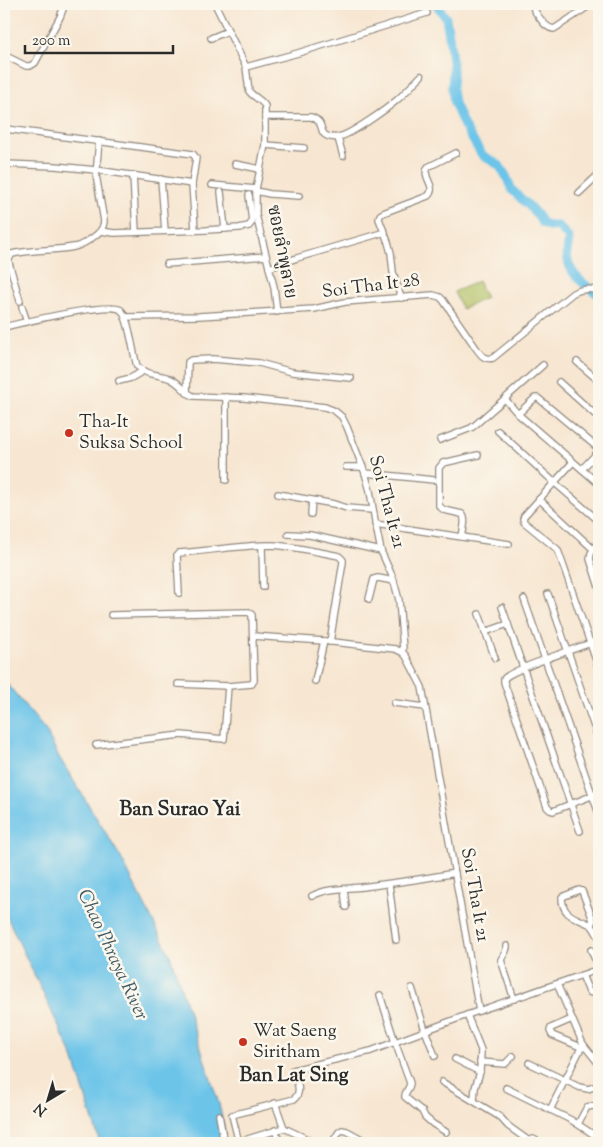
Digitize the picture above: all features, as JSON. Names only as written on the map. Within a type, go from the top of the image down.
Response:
[{"type":"street","points":[[4,55],[26,66],[35,63],[65,4]]},
{"type":"street","name":"ซอยลำพูลาย","points":[[214,4],[246,67],[249,91],[265,106],[265,145],[256,190],[256,215],[274,287],[277,312]]},
{"type":"street","points":[[534,10],[546,26],[552,30],[592,4]]},
{"type":"street","points":[[246,67],[298,53],[426,13]]},
{"type":"street","points":[[211,38],[228,31]]},
{"type":"street","points":[[265,116],[317,119],[326,136],[338,138],[350,133],[395,102],[421,76]]},
{"type":"street","points":[[4,138],[5,128],[193,154],[196,158],[192,184],[196,230]]},
{"type":"street","points":[[338,138],[343,156]]},
{"type":"street","points":[[27,322],[8,259],[12,254],[21,252],[75,247],[101,231],[104,221],[96,170],[99,141]]},
{"type":"street","points":[[265,145],[304,148]]},
{"type":"street","points":[[401,298],[393,272],[390,248],[380,215],[431,194],[432,190],[426,170],[428,167],[456,153]]},
{"type":"street","points":[[4,164],[96,170],[192,184]]},
{"type":"street","points":[[235,164],[260,169]]},
{"type":"street","points":[[579,193],[599,174]]},
{"type":"street","points":[[134,175],[136,232]]},
{"type":"street","points":[[161,179],[165,231]]},
{"type":"street","points":[[212,185],[299,196]]},
{"type":"street","points":[[221,192],[225,229]]},
{"type":"street","points":[[101,231],[114,234],[238,228],[250,225],[252,222],[249,195]]},
{"type":"street","points":[[269,268],[385,232]]},
{"type":"street","points":[[167,264],[266,256]]},
{"type":"street","name":"Soi Tha It 28","points":[[125,317],[314,310],[345,302],[433,295],[440,297],[447,305],[481,355],[488,359],[493,358],[568,296],[578,290],[597,290]]},
{"type":"street","points":[[4,327],[56,316],[112,308],[120,309],[125,317],[137,366],[143,371],[170,378],[187,393]]},
{"type":"street","points":[[187,393],[187,367],[188,362],[191,360],[213,359],[259,363],[292,372],[351,378]]},
{"type":"street","points":[[577,362],[599,381]]},
{"type":"street","points":[[440,440],[471,428],[542,365]]},
{"type":"street","points":[[118,381],[131,378],[143,371]]},
{"type":"street","points":[[559,382],[599,418]]},
{"type":"street","name":"Soi Tha It 21","points":[[187,393],[193,396],[244,398],[325,407],[335,411],[342,417],[347,427],[364,470],[370,491],[381,550],[389,567],[399,600],[402,652],[422,687],[479,1011]]},
{"type":"street","points":[[226,397],[226,480]]},
{"type":"street","points":[[518,414],[535,398],[538,398],[599,450],[582,469]]},
{"type":"street","points":[[505,399],[518,414],[599,484]]},
{"type":"street","points":[[498,431],[599,521]]},
{"type":"street","points":[[462,537],[464,515],[444,510],[438,506],[439,468],[443,463],[478,455]]},
{"type":"street","points":[[573,462],[523,519],[559,553],[599,670]]},
{"type":"street","points":[[346,467],[434,480]]},
{"type":"street","points":[[278,494],[346,508],[373,510]]},
{"type":"street","points":[[539,499],[593,549]]},
{"type":"street","points":[[311,514],[312,500]]},
{"type":"street","points":[[375,524],[509,544]]},
{"type":"street","points":[[288,534],[310,535],[381,550]]},
{"type":"street","points":[[599,542],[593,549],[590,559],[599,587]]},
{"type":"street","points":[[179,593],[177,555],[179,553],[243,546],[262,546],[291,547],[339,556],[343,560],[327,642],[315,680]]},
{"type":"street","points":[[262,546],[263,587]]},
{"type":"street","points":[[369,599],[374,579],[394,581]]},
{"type":"street","points":[[548,594],[599,741]]},
{"type":"street","points":[[524,599],[596,794],[599,814]]},
{"type":"street","points":[[502,607],[580,831]]},
{"type":"street","points":[[111,615],[249,612],[252,614],[254,680],[252,684],[228,686],[178,684]]},
{"type":"street","points":[[479,614],[495,658]]},
{"type":"street","points":[[485,632],[508,624]]},
{"type":"street","points":[[253,636],[395,649],[402,652]]},
{"type":"street","points":[[596,794],[553,811],[547,807],[504,678],[506,675],[523,668],[599,640]]},
{"type":"street","points":[[96,745],[181,735],[224,739],[228,686]]},
{"type":"street","points":[[394,703],[425,707]]},
{"type":"street","points":[[312,896],[328,890],[419,880],[454,873]]},
{"type":"street","points":[[388,884],[396,940]]},
{"type":"street","points":[[344,889],[346,907]]},
{"type":"street","points":[[591,924],[593,920],[582,891],[579,890],[562,897],[561,900],[566,912],[575,918],[591,924],[599,937]]},
{"type":"street","points":[[507,946],[507,950],[501,960],[514,999]]},
{"type":"street","points":[[316,1143],[284,1128],[238,1143],[232,1115],[294,1099],[298,1096],[299,1091],[293,1070],[371,1051],[599,969],[591,950]]},
{"type":"street","points":[[582,975],[589,992],[593,993],[599,990]]},
{"type":"street","points":[[558,984],[583,1046],[599,1064]]},
{"type":"street","points":[[412,988],[435,1056]]},
{"type":"street","points":[[380,995],[410,1083],[405,1097],[433,1124],[446,1132]]},
{"type":"street","points":[[468,1015],[481,1050],[480,1072],[475,1088],[474,1100]]},
{"type":"street","points":[[572,1019],[551,1028],[550,1031],[552,1035],[583,1046]]},
{"type":"street","points":[[550,1110],[583,1046]]},
{"type":"street","points":[[480,1062],[505,1064],[513,1056]]},
{"type":"street","points":[[455,1059],[480,1072]]},
{"type":"street","points":[[529,1063],[584,1089],[599,1085]]},
{"type":"street","points":[[442,1082],[500,1117],[508,1126],[529,1142],[531,1139],[534,1139],[538,1143]]},
{"type":"street","points":[[506,1088],[578,1124],[599,1138]]},
{"type":"street","points":[[275,1103],[284,1128]]},
{"type":"street","points":[[578,1124],[587,1107],[599,1105]]},
{"type":"street","points":[[219,1115],[224,1143]]},
{"type":"street","points":[[275,1130],[280,1143]]},
{"type":"street","points":[[332,1143],[342,1130],[369,1143]]},
{"type":"green space","points":[[478,281],[486,298],[462,309],[454,292]]},
{"type":"water","name":"Chao Phraya River","points":[[4,680],[46,731],[59,757],[120,856],[170,955],[219,1104],[227,1143],[100,1143],[73,1057],[4,912]]},
{"type":"waterway","points":[[436,4],[446,18],[453,70],[452,89],[454,103],[464,126],[482,155],[499,165],[512,190],[529,206],[542,223],[548,226],[558,226],[569,238],[567,253],[573,273],[599,295]]},
{"type":"place","name":"Tha-It Suksa School","points":[[69,433]]},
{"type":"place","name":"Wat Saeng Siritham","points":[[243,1042]]},
{"type":"district","name":"Ban Surao Yai","points":[[180,810]]},
{"type":"district","name":"Ban Lat Sing","points":[[294,1076]]}]
